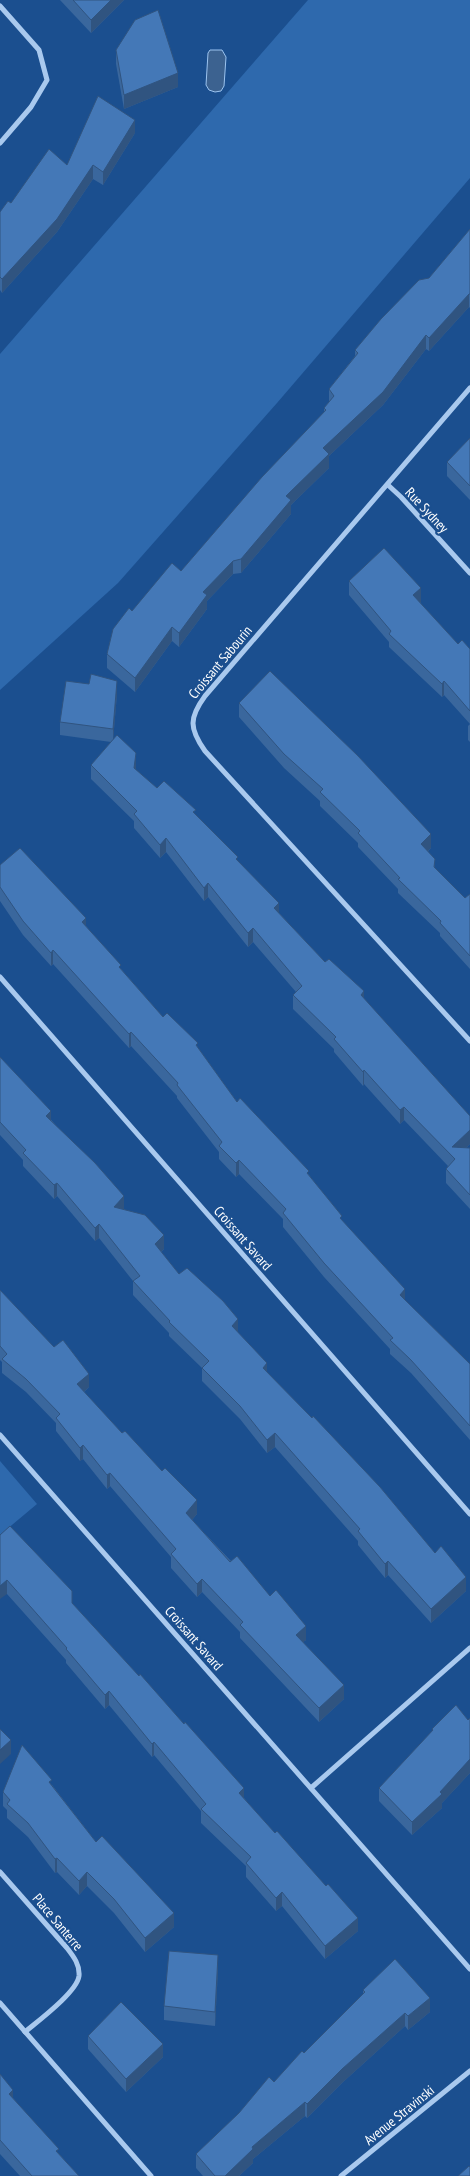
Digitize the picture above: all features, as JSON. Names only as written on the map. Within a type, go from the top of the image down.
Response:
[{"type":"street","points":[[0,6],[39,50],[47,80],[31,107],[0,144]]},
{"type":"street","name":"Croissant Sabourin","points":[[470,388],[205,696],[196,708],[192,722],[196,737],[205,751],[470,1042]]},
{"type":"street","name":"Rue Sydney","points":[[388,485],[470,572]]},
{"type":"street","name":"Croissant Savard","points":[[0,978],[470,1514]]},
{"type":"street","name":"Croissant Savard","points":[[0,1435],[470,1969]]},
{"type":"street","points":[[311,1788],[470,1648]]},
{"type":"street","name":"Place Santerre","points":[[0,1872],[68,1948],[79,1968],[79,1978],[73,1988],[25,2032]]},
{"type":"street","points":[[0,2003],[151,2176]]},
{"type":"street","name":"Avenue Stravinski","points":[[341,2176],[470,2071]]},
{"type":"shaded area","points":[[308,0],[470,0],[470,178],[277,403],[118,583],[0,690],[0,354]]},
{"type":"shaded area","points":[[210,50],[222,50],[226,57],[224,86],[221,91],[209,90],[206,85],[208,53]]},
{"type":"shaded area","points":[[0,1461],[37,1504],[0,1535]]},
{"type":"building","points":[[73,0],[111,0],[91,20]]},
{"type":"building","points":[[158,10],[178,73],[124,95],[116,50],[135,20]]},
{"type":"building","points":[[98,96],[135,120],[103,172],[93,165],[57,219],[2,279],[0,277],[0,212],[8,201],[11,203],[49,149],[67,165]]},
{"type":"building","points":[[470,229],[470,294],[429,338],[426,335],[383,392],[323,448],[329,454],[286,496],[291,500],[241,559],[233,561],[203,592],[207,595],[179,633],[172,627],[135,678],[107,654],[113,629],[129,608],[132,611],[172,563],[181,571],[262,477],[326,410],[324,408],[334,396],[329,389],[358,353],[355,350],[381,319],[419,280],[429,278]]},
{"type":"building","points":[[470,438],[470,486],[447,462]]},
{"type":"building","points":[[384,548],[421,588],[413,595],[458,644],[462,640],[470,649],[470,711],[444,681],[442,684],[389,634],[391,631],[349,581]]},
{"type":"building","points":[[270,671],[358,756],[431,834],[421,844],[435,859],[434,867],[465,898],[470,894],[470,956],[440,923],[441,921],[398,879],[400,878],[358,833],[360,831],[320,792],[323,789],[284,754],[239,703]]},
{"type":"building","points":[[91,674],[117,681],[113,729],[60,722],[66,681],[89,684]]},
{"type":"building","points":[[117,735],[136,753],[134,768],[157,788],[164,781],[196,810],[193,812],[238,857],[236,859],[279,903],[274,908],[325,962],[329,959],[364,991],[361,995],[470,1116],[470,1130],[452,1147],[470,1148],[470,1195],[446,1169],[455,1159],[404,1107],[400,1110],[334,1039],[336,1037],[293,995],[302,986],[253,928],[248,933],[208,883],[204,888],[166,838],[160,845],[134,814],[137,811],[91,765]]},
{"type":"building","points":[[20,848],[86,918],[82,922],[121,965],[119,967],[163,1017],[167,1013],[198,1043],[196,1045],[237,1102],[240,1098],[309,1171],[307,1173],[342,1216],[340,1218],[405,1289],[400,1295],[470,1364],[470,1426],[411,1360],[390,1340],[393,1338],[324,1263],[283,1213],[286,1209],[239,1160],[236,1163],[219,1146],[222,1142],[177,1085],[178,1083],[131,1032],[129,1034],[53,950],[51,953],[23,921],[0,887],[0,865]]},
{"type":"building","points":[[0,1057],[51,1111],[46,1116],[95,1163],[124,1196],[114,1207],[145,1215],[164,1235],[155,1244],[179,1274],[187,1268],[223,1301],[238,1319],[232,1326],[267,1363],[263,1368],[312,1418],[313,1416],[380,1487],[435,1553],[441,1546],[466,1577],[431,1609],[388,1561],[385,1564],[358,1531],[360,1529],[275,1433],[267,1440],[240,1406],[202,1368],[209,1361],[169,1322],[133,1281],[140,1276],[99,1224],[95,1228],[57,1183],[54,1185],[23,1153],[26,1150],[0,1122]]},
{"type":"building","points":[[0,1290],[54,1347],[63,1340],[89,1374],[77,1384],[122,1433],[125,1431],[162,1471],[165,1468],[197,1500],[186,1513],[230,1562],[237,1556],[270,1596],[276,1590],[306,1626],[296,1635],[344,1685],[319,1708],[240,1625],[243,1622],[202,1579],[197,1584],[171,1554],[176,1549],[110,1473],[107,1475],[83,1445],[80,1448],[56,1418],[60,1414],[26,1379],[2,1359],[7,1354],[0,1346]]},
{"type":"building","points":[[10,1526],[72,1591],[72,1603],[139,1676],[140,1674],[184,1724],[185,1722],[244,1788],[239,1793],[275,1833],[277,1831],[326,1886],[328,1884],[358,1918],[325,1946],[282,1892],[276,1898],[246,1863],[251,1857],[201,1809],[206,1804],[154,1742],[152,1744],[109,1691],[105,1695],[67,1648],[7,1580],[0,1586],[0,1535]]},
{"type":"building","points":[[456,1705],[468,1720],[470,1718],[470,1759],[440,1792],[442,1794],[412,1822],[379,1788]]},
{"type":"building","points":[[0,1729],[11,1740],[0,1750]]},
{"type":"building","points":[[22,1745],[52,1780],[49,1782],[96,1842],[102,1836],[174,1913],[145,1938],[114,1899],[87,1872],[79,1881],[57,1858],[55,1859],[28,1823],[7,1804],[10,1800],[3,1792]]},
{"type":"building","points":[[169,1951],[218,1955],[215,2012],[164,2006]]},
{"type":"building","points":[[395,1959],[430,1998],[408,2016],[405,2013],[342,2069],[307,2104],[305,2102],[252,2147],[253,2149],[225,2176],[215,2176],[196,2154],[239,2113],[269,2077],[274,2082],[302,2051],[304,2053]]},
{"type":"building","points":[[121,2002],[163,2044],[126,2079],[88,2036]]},
{"type":"building","points":[[0,2074],[13,2090],[9,2094],[59,2149],[56,2151],[79,2176],[32,2176],[0,2140]]},
{"type":"building","points":[[469,2166],[470,2176],[458,2176]]}]
